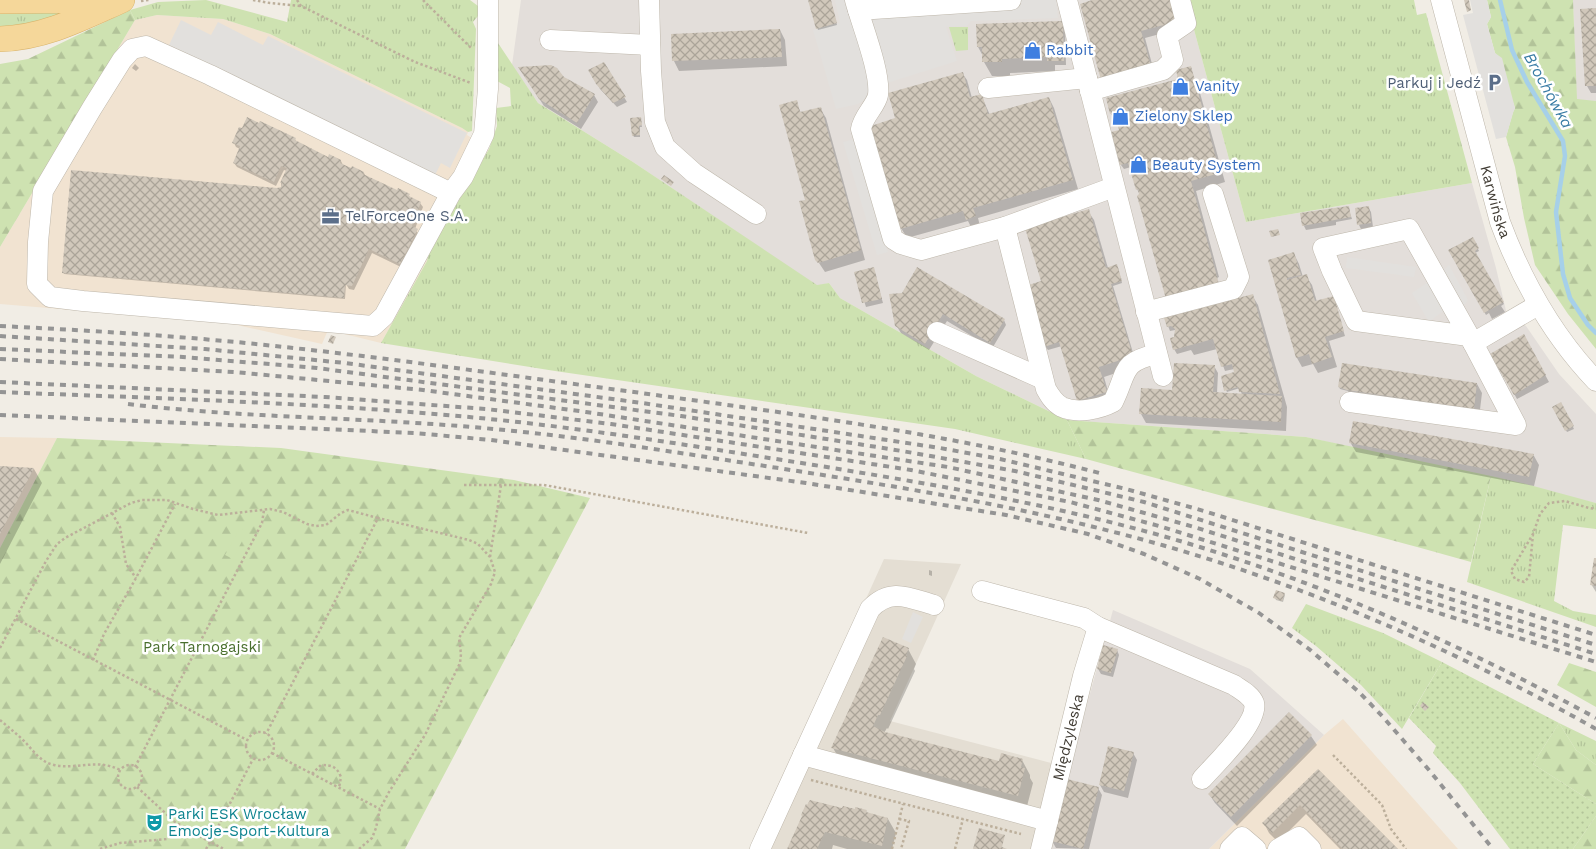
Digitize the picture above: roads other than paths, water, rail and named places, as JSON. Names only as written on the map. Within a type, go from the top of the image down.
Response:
[{"type":"main road","points":[[0,1],[87,0]]},
{"type":"main road","points":[[0,39],[14,39],[47,32],[122,0]]},
{"type":"street","points":[[451,193],[210,75],[146,46],[132,49],[122,60],[92,108],[44,191],[38,242],[37,284],[50,297],[82,301],[373,326],[384,316],[484,134],[488,89],[488,0]]},
{"type":"street","points":[[649,0],[655,122],[665,147],[694,173],[756,214]]},
{"type":"street","points":[[1011,0],[856,5],[877,78],[878,96],[862,123],[861,129],[893,240],[921,250],[1005,227],[1114,187]]},
{"type":"street","points":[[1067,0],[1163,376]]},
{"type":"street","points":[[988,88],[1089,84],[1164,70],[1173,60],[1167,36],[1186,22],[1180,0]]},
{"type":"street","name":"Karwińska","points":[[1441,0],[1500,222],[1522,274],[1538,305],[1571,352],[1596,381]]},
{"type":"street","points":[[550,40],[650,46]]},
{"type":"street","points":[[1146,312],[1233,289],[1239,277],[1213,194]]},
{"type":"street","points":[[1005,227],[1046,389],[1053,400],[1063,407],[1076,410],[1104,407],[1114,402],[1126,372],[1132,363],[1141,358],[1157,354]]},
{"type":"street","points":[[1350,402],[1516,425],[1471,339],[1409,229],[1323,248],[1356,321],[1471,339],[1538,305]]},
{"type":"street","points":[[937,332],[1044,379]]},
{"type":"street","points":[[982,591],[1084,618],[1098,627],[1234,685],[1252,700],[1254,710],[1247,726],[1202,779]]},
{"type":"street","points":[[760,849],[870,609],[877,601],[891,595],[934,605]]},
{"type":"street","name":"Międzyleska","points":[[1041,849],[1083,676],[1098,627]]},
{"type":"street","points":[[803,755],[1048,821]]},
{"type":"street","points":[[1230,849],[1242,837],[1256,849]]},
{"type":"street","points":[[1278,849],[1299,837],[1311,849]]},
{"type":"waterway","name":"Brochówka","points":[[1500,0],[1512,50],[1527,82],[1563,141],[1565,156],[1556,212],[1563,274],[1570,298],[1588,325],[1596,333]]},
{"type":"railway","points":[[0,326],[246,343],[489,372],[870,426],[987,447],[1103,474]]},
{"type":"railway","points":[[0,336],[205,349],[345,363],[642,403],[940,448],[1000,459],[1126,489],[1204,511],[1596,635]]},
{"type":"railway","points":[[0,349],[183,357],[317,368],[681,416],[1015,471],[1144,502],[1596,645]]},
{"type":"railway","points":[[0,359],[234,372],[423,390],[586,412],[948,467],[1098,500],[1194,527],[1596,654]]},
{"type":"railway","points":[[0,382],[325,397],[486,409],[611,424],[911,470],[1070,502],[1159,526],[1596,662]]},
{"type":"railway","points":[[0,392],[279,404],[492,419],[584,430],[814,465],[973,492],[1131,527],[1281,574],[1373,610],[1463,650],[1596,718]]},
{"type":"railway","points":[[128,404],[171,409],[428,424],[545,434],[852,480],[939,494],[1025,511],[1173,548],[1298,590],[1420,640],[1480,668],[1596,729]]},
{"type":"railway","points":[[0,415],[415,433],[491,440],[806,483],[1006,515],[1088,534],[1144,554],[1200,579],[1259,613],[1309,649],[1359,692],[1383,717],[1493,849]]},
{"type":"place","name":"Rabbit","points":[[1032,50]]},
{"type":"place","name":"Parkuj i Jedź","points":[[1495,83]]},
{"type":"place","name":"Vanity","points":[[1181,86]]},
{"type":"place","name":"Zielony Sklep","points":[[1121,116]]},
{"type":"place","name":"Beauty System","points":[[1138,165]]},
{"type":"place","name":"TelForceOne S.A.","points":[[331,216]]},
{"type":"place","name":"Parki ESK Wrocław Emocje-Sport-Kultura","points":[[154,823]]},
{"type":"park label","name":"Park Tarnogajski","points":[[202,647]]}]
